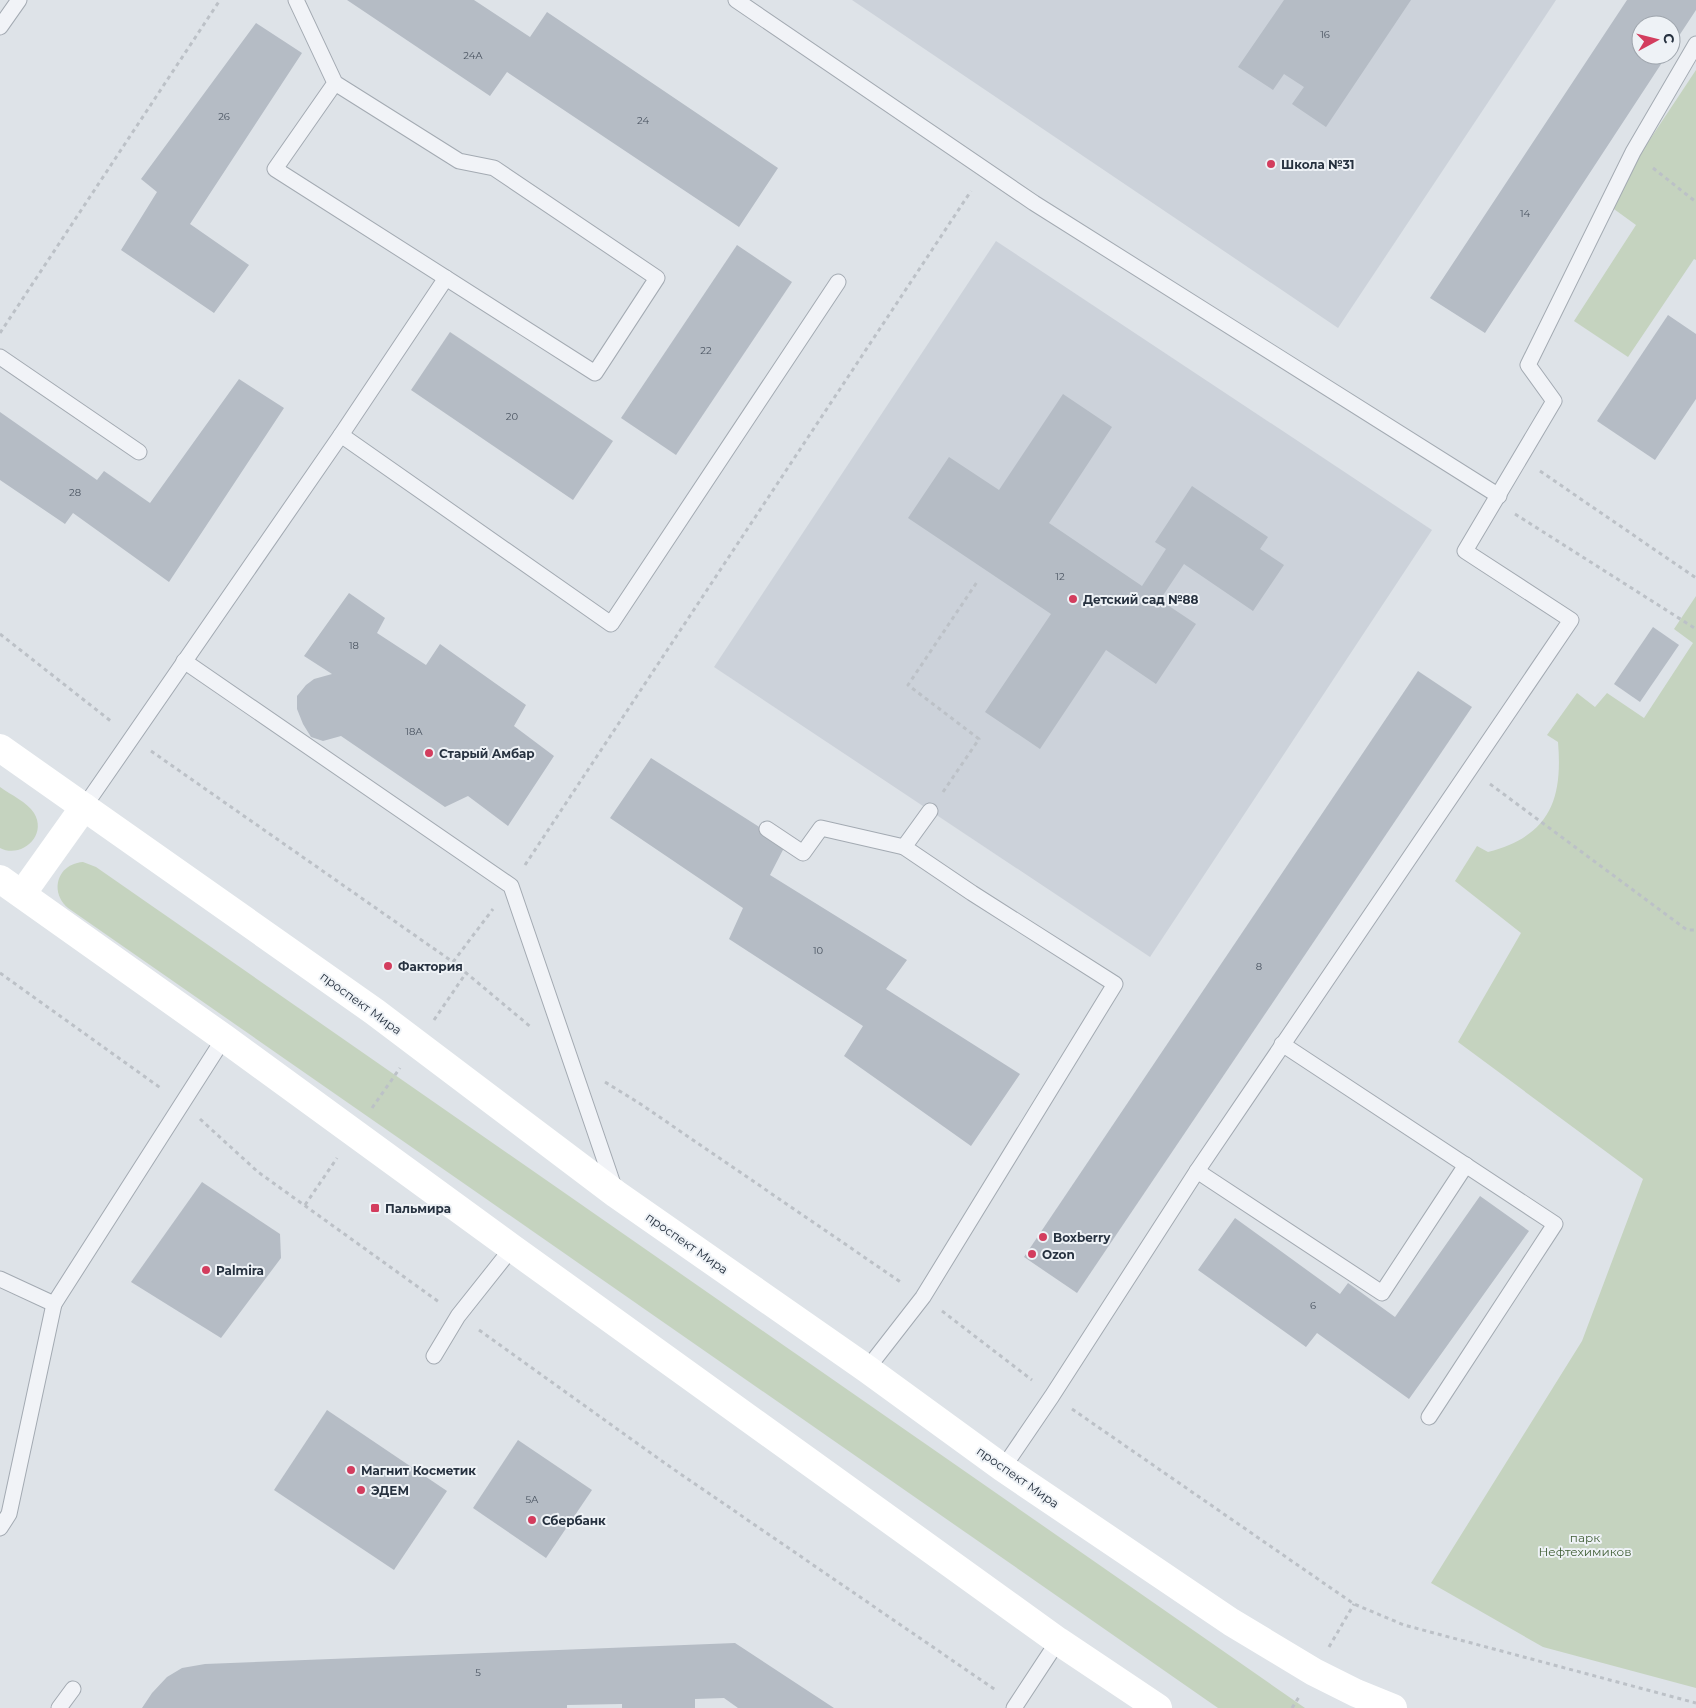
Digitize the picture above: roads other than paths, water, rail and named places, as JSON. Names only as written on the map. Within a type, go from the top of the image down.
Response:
[{"type":"main road","name":"проспект Мира","points":[[0,748],[418,1044],[616,1194],[867,1369],[1003,1468],[1231,1622],[1314,1672],[1393,1708]]},
{"type":"main road","points":[[84,807],[11,887],[224,1038],[1058,1641],[1158,1708]]},
{"type":"lane","points":[[0,27],[19,0]]},
{"type":"lane","points":[[296,0],[335,84],[459,161],[494,168],[656,278],[596,373],[275,169],[335,84]]},
{"type":"lane","points":[[736,0],[1034,203],[1497,498]]},
{"type":"lane","points":[[1003,1468],[1052,1396],[1196,1171],[1571,620],[1465,551],[1554,401],[1528,365],[1633,152],[1696,44]]},
{"type":"lane","points":[[84,807],[341,435],[446,278]]},
{"type":"lane","points":[[341,435],[611,624],[838,282]]},
{"type":"lane","points":[[0,357],[139,452]]},
{"type":"lane","points":[[184,661],[511,886],[616,1194]]},
{"type":"lane","points":[[904,847],[930,811]]},
{"type":"lane","points":[[767,829],[803,853],[821,828],[904,847],[972,893],[1115,984],[923,1297],[867,1369]]},
{"type":"lane","points":[[0,1528],[9,1514],[54,1304],[224,1038]]},
{"type":"lane","points":[[1282,1044],[1555,1224],[1429,1417]]},
{"type":"lane","points":[[1196,1171],[1382,1293],[1466,1165]]},
{"type":"lane","points":[[434,1356],[458,1316],[512,1248]]},
{"type":"lane","points":[[0,1279],[54,1304]]},
{"type":"lane","points":[[1015,1706],[1058,1641]]},
{"type":"lane","points":[[59,1708],[73,1689]]},
{"type":"place","name":"Школа №31","points":[[1271,164]]},
{"type":"place","name":"Детский сад №88","points":[[1073,599]]},
{"type":"place","name":"Старый Амбар","points":[[429,753]]},
{"type":"place","name":"Фактория","points":[[388,966]]},
{"type":"place","name":"Пальмира","points":[[375,1208]]},
{"type":"place","name":"Boxberry","points":[[1043,1237]]},
{"type":"place","name":"Ozon","points":[[1032,1254]]},
{"type":"place","name":"Palmira","points":[[206,1270]]},
{"type":"place","name":"Магнит Косметик","points":[[351,1470]]},
{"type":"place","name":"ЭДЕМ","points":[[361,1490]]},
{"type":"place","name":"Сбербанк","points":[[532,1520]]},
{"type":"park label","name":"парк Нефтехимиков","points":[[1585,1544]]}]
